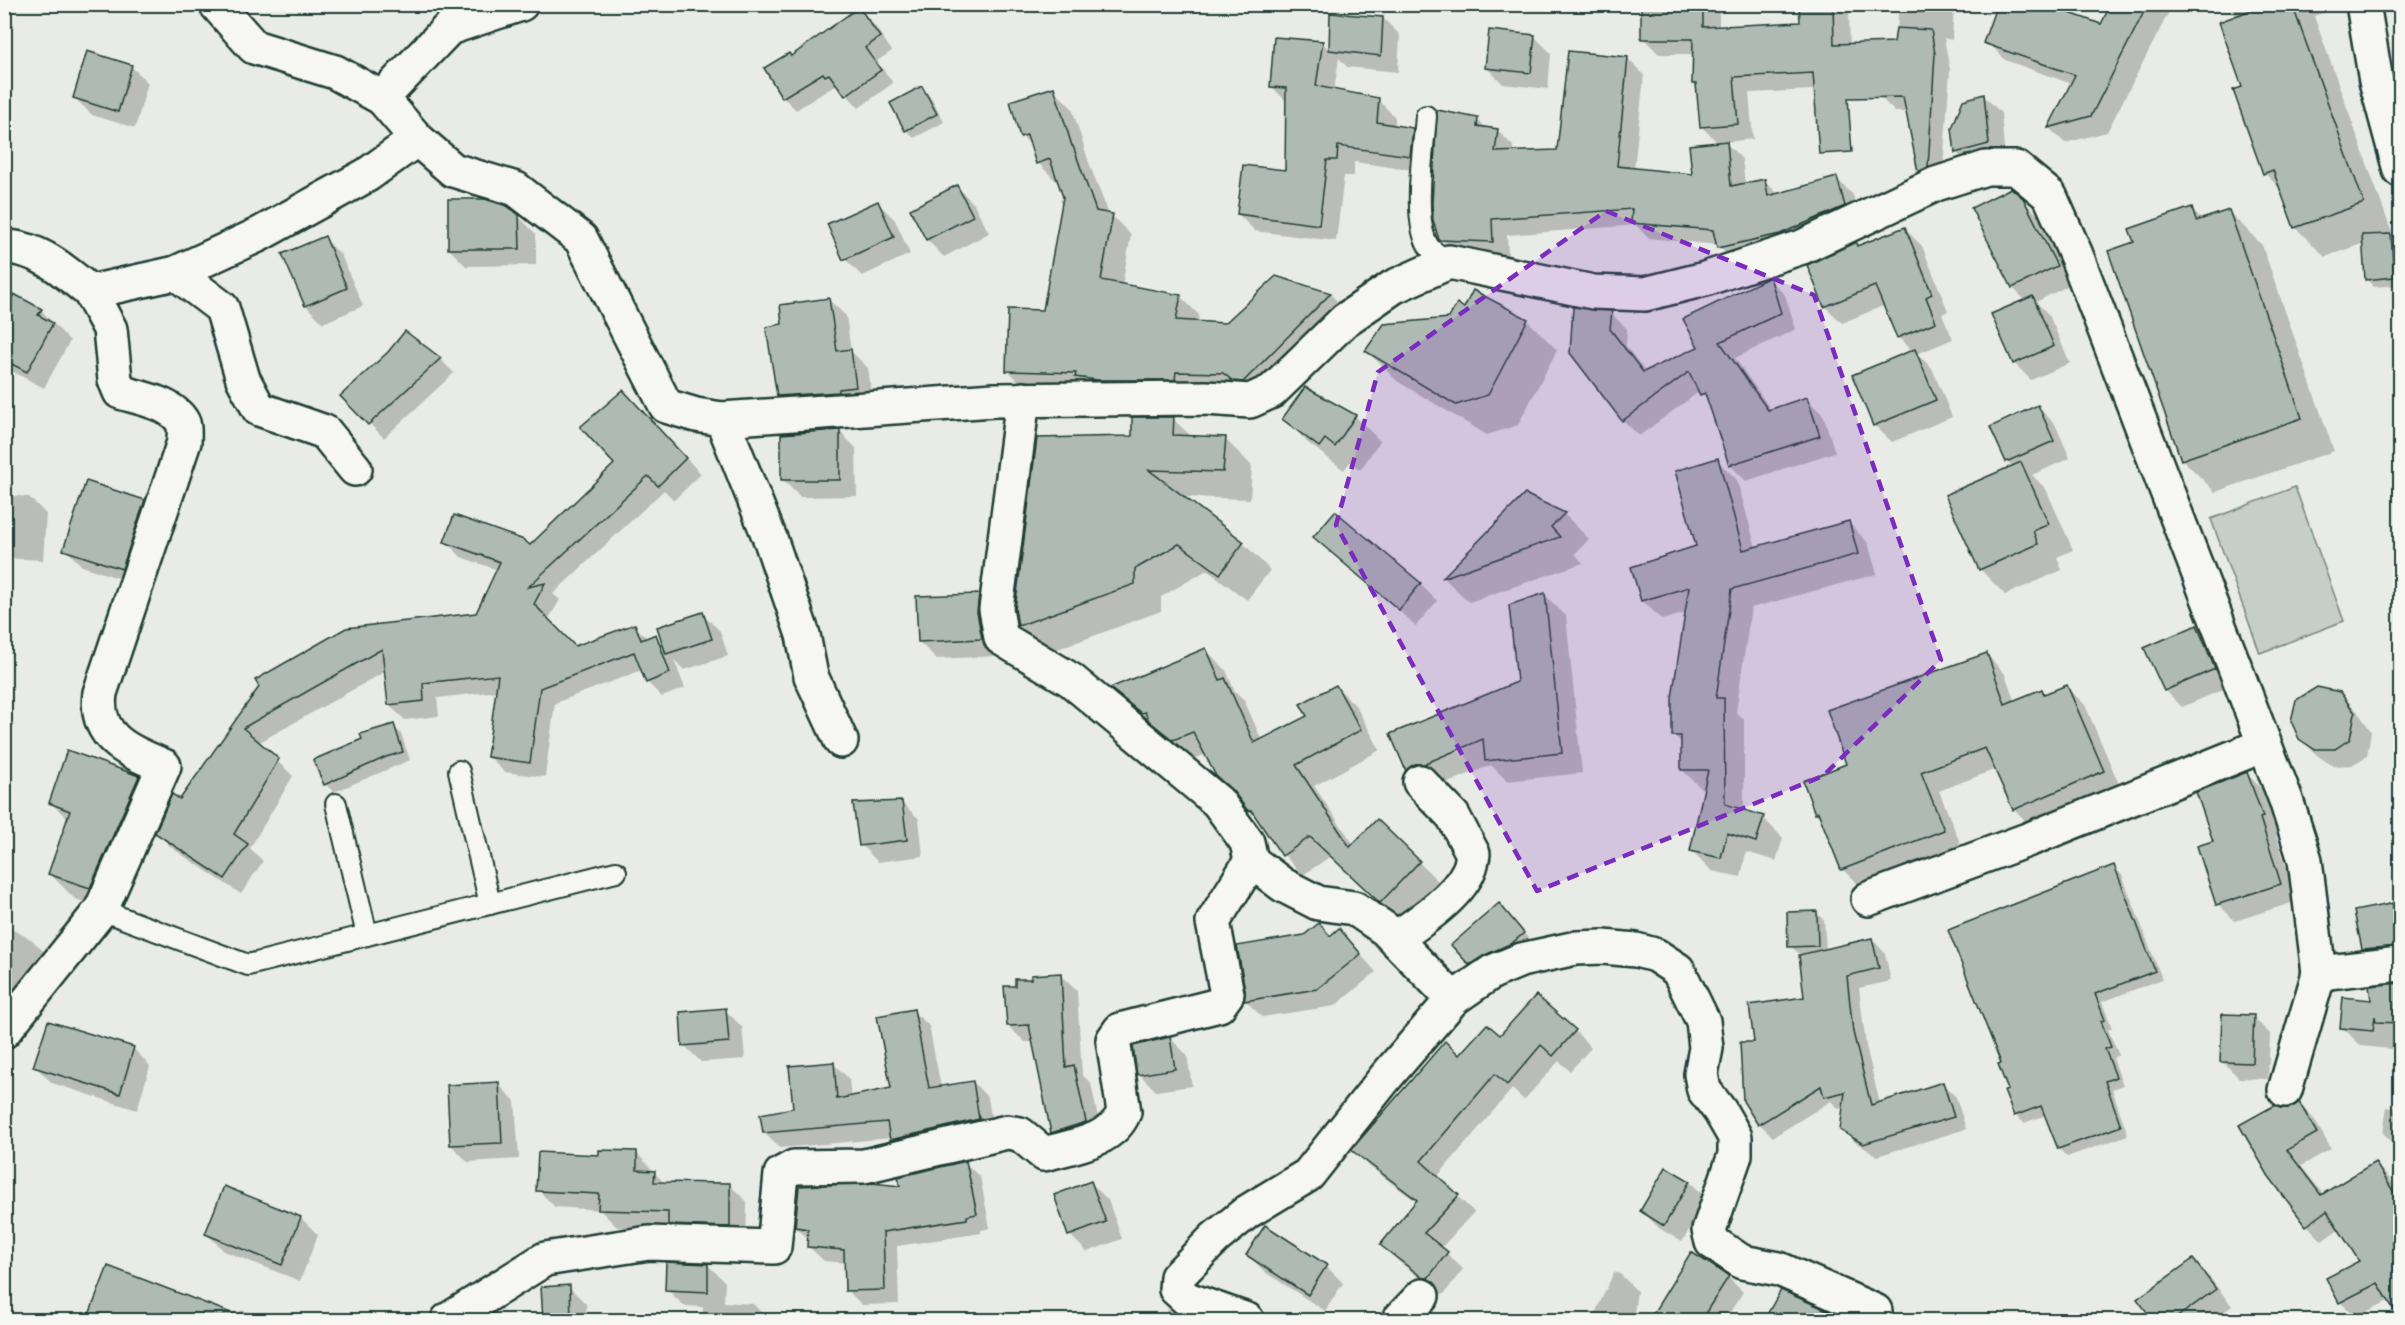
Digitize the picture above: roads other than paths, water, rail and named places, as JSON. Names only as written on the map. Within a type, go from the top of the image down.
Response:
[{"type":"street","points":[[216,4],[254,47],[335,72],[382,98],[417,139],[453,170],[516,189],[581,239],[666,406],[696,415],[722,418],[1023,399],[1206,398],[1250,401],[1272,391],[1345,320],[1393,287],[1449,262],[1593,292],[1645,294],[1705,279],[1802,247],[1936,184],[1986,168],[2016,168],[2050,196],[2076,255],[2171,496],[2286,800],[2305,860],[2319,972],[2285,1090]]},
{"type":"street","points":[[382,98],[449,28],[522,4]]},
{"type":"street","points":[[2364,4],[2376,81],[2400,170]]},
{"type":"street","points":[[90,292],[176,273],[258,235],[367,175],[417,139]]},
{"type":"street","points":[[4,247],[36,254],[67,272],[90,292],[110,330],[115,380],[120,392],[160,405],[174,413],[184,424],[184,442],[100,693],[98,709],[103,726],[115,740],[133,753],[164,765],[101,910],[4,1031]]},
{"type":"street","points":[[176,273],[222,308],[243,379],[259,409],[325,432],[356,470]]},
{"type":"street","points":[[1023,399],[996,609],[1001,638],[1071,680],[1218,802],[1247,842],[1251,861],[1283,885],[1318,903],[1354,908],[1385,929],[1453,999]]},
{"type":"street","points":[[722,418],[771,541],[803,635],[812,676],[841,741]]},
{"type":"street","points":[[1868,899],[2030,839],[2264,745]]},
{"type":"street","points":[[1395,939],[1421,922],[1446,900],[1468,873],[1473,854],[1453,816],[1420,782]]},
{"type":"street","points":[[448,1320],[545,1259],[649,1243],[774,1247],[781,1174],[794,1167],[864,1166],[1007,1132],[1020,1134],[1044,1154],[1097,1139],[1120,1123],[1124,1112],[1113,1040],[1120,1030],[1219,1005],[1227,994],[1213,922],[1251,861]]},
{"type":"street","points":[[1247,1320],[1187,1299],[1176,1289],[1177,1277],[1215,1238],[1247,1212],[1308,1175],[1385,1078],[1453,999],[1492,972],[1521,960],[1576,948],[1603,946],[1656,955],[1678,970],[1703,1021],[1706,1048],[1701,1074],[1704,1090],[1735,1137],[1735,1155],[1709,1230],[1712,1242],[1742,1262],[1779,1269],[1875,1311],[1871,1320]]},
{"type":"street","points":[[2319,972],[2400,964]]},
{"type":"street","points":[[1399,1320],[1422,1296]]},
{"type":"lane","points":[[1426,116],[1420,208],[1422,229],[1430,248],[1449,262]]},
{"type":"lane","points":[[459,771],[490,904]]},
{"type":"lane","points":[[336,804],[367,935]]},
{"type":"lane","points":[[101,910],[248,965],[616,872]]}]
